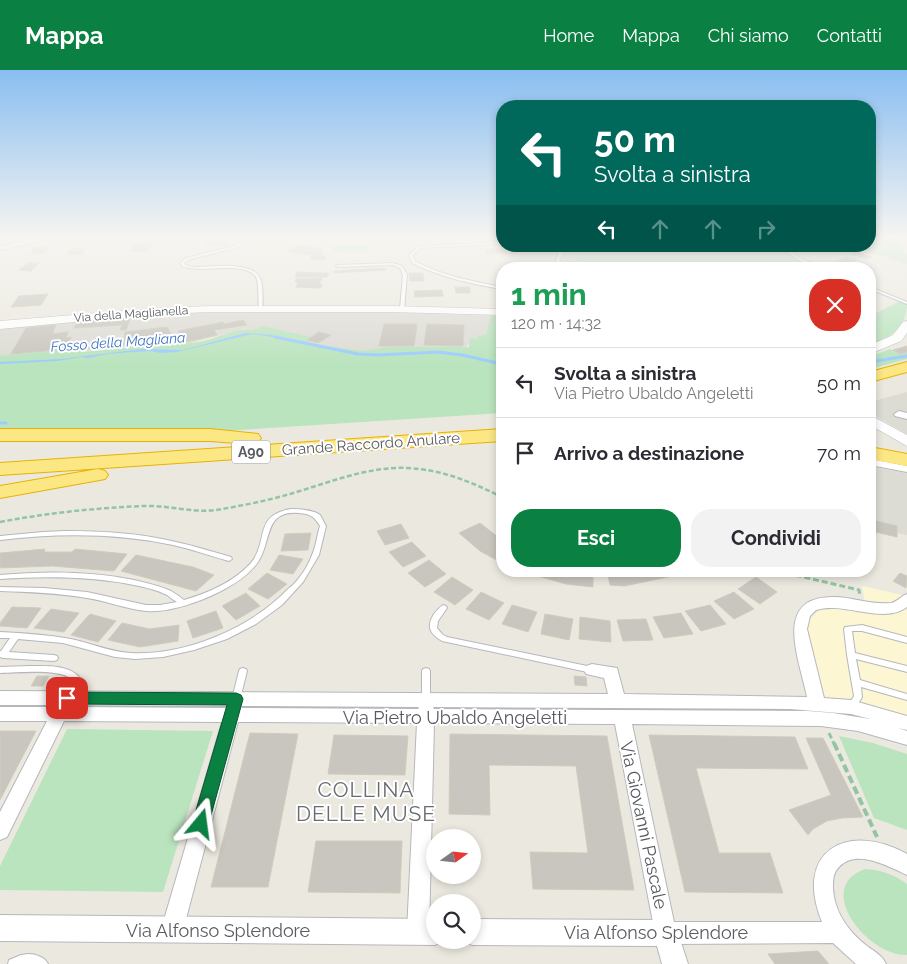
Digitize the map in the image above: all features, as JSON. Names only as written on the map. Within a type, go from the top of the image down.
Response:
[{"type":"highway","points":[[876,375],[907,367]]},
{"type":"highway","points":[[876,389],[907,381]]},
{"type":"highway","name":"Grande Raccordo Anulare","points":[[0,455],[259,445],[496,432]]},
{"type":"highway","points":[[0,435],[210,435],[259,445]]},
{"type":"highway","points":[[0,492],[140,468],[226,459],[259,445]]},
{"type":"highway","name":"Grande Raccordo Anulare","points":[[0,469],[259,445]]},
{"type":"highway","points":[[876,454],[907,460]]},
{"type":"main road","name":"Via della Maglianella","points":[[0,325],[159,311],[261,308],[496,312]]},
{"type":"main road","points":[[876,347],[897,338],[907,325]]},
{"type":"main road","points":[[876,423],[907,441]]},
{"type":"street","points":[[876,463],[907,469]]},
{"type":"street","points":[[820,711],[800,629],[802,616],[809,608],[819,603],[836,602],[895,608],[907,600]]},
{"type":"street","name":"Via Giovanni Pascale","points":[[592,670],[611,672],[666,933]]},
{"type":"street","name":"Via Pietro Ubaldo Angeletti","points":[[0,698],[67,698],[234,708]]},
{"type":"street","points":[[0,830],[67,698]]},
{"type":"street","name":"Via Pietro Ubaldo Angeletti","points":[[0,714],[59,715],[234,708],[820,711],[851,707],[907,723]]},
{"type":"street","points":[[172,930],[234,708]]},
{"type":"street","points":[[426,708],[426,894]]},
{"type":"street","name":"Via Pietro Ubaldo Angeletti","points":[[820,711],[907,738]]},
{"type":"street","points":[[875,964],[857,952],[839,932],[828,914],[822,895],[822,879],[827,865],[837,855],[851,850],[868,850],[886,854],[907,865]]},
{"type":"street","name":"Via Alfonso Splendore","points":[[0,928],[426,932]]},
{"type":"street","name":"Via Alfonso Splendore","points":[[481,932],[839,932]]},
{"type":"street","points":[[666,933],[675,964]]},
{"type":"lane","points":[[259,281],[261,308]]},
{"type":"lane","points":[[402,309],[404,281]]},
{"type":"lane","points":[[471,281],[496,287]]},
{"type":"lane","points":[[876,290],[907,303]]},
{"type":"lane","points":[[0,589],[38,590],[86,595],[148,608],[183,603],[209,594],[226,585],[251,566],[262,549],[268,525],[276,516],[288,512],[304,511],[317,516],[323,526],[314,561],[302,580],[275,606],[242,628],[226,636],[188,649],[150,656],[134,656],[62,641],[0,634]]},
{"type":"lane","points":[[0,538],[61,532],[126,535],[175,544],[229,559]]},
{"type":"lane","points":[[0,577],[50,574],[137,583],[168,592],[177,596],[183,603]]},
{"type":"lane","points":[[443,608],[434,619],[433,626],[436,634],[445,639],[592,670]]},
{"type":"lane","points":[[851,707],[858,697],[847,633],[848,629],[852,627],[907,640]]},
{"type":"lane","points":[[2,655],[16,635]]},
{"type":"lane","points":[[2,655],[54,658]]},
{"type":"lane","points":[[851,655],[907,669]]},
{"type":"lane","points":[[0,670],[59,670],[70,672],[76,678],[67,698]]},
{"type":"lane","points":[[234,708],[243,671]]},
{"type":"lane","points":[[426,671],[426,708]]},
{"type":"lane","points":[[856,683],[907,697]]},
{"type":"lane","points":[[13,964],[28,959],[43,964]]},
{"type":"path","points":[[0,522],[31,516],[146,506],[197,511],[215,510],[288,495],[336,478],[354,474],[406,468],[427,470],[468,480],[496,494]]},
{"type":"path","points":[[804,577],[859,590],[861,606]]},
{"type":"path","points":[[820,711],[886,854]]},
{"type":"shaded area","points":[[391,311],[491,315],[485,339],[470,343],[463,349],[360,352],[326,346],[273,331],[243,329],[186,344],[0,357],[0,327],[160,313]]},
{"type":"shaded area","points":[[907,392],[907,434],[876,416],[876,400]]},
{"type":"shaded area","points":[[876,468],[907,473],[907,535],[876,528]]},
{"type":"shaded area","points":[[862,586],[907,596],[907,717],[823,696],[806,623],[821,608],[866,611]]},
{"type":"green space","points":[[900,301],[907,304],[904,319],[896,331],[876,343],[876,313]]},
{"type":"green space","points":[[491,315],[496,315],[496,413],[224,431],[0,431],[0,356],[80,348],[82,352],[184,342],[191,343],[263,326],[310,337],[306,340],[325,346],[363,351],[389,347],[469,347],[470,338],[477,339],[478,336],[486,334]]},
{"type":"green space","points":[[890,349],[900,354],[907,352],[907,359],[876,367],[876,355]]},
{"type":"green space","points":[[67,729],[213,731],[163,892],[0,890],[0,866]]},
{"type":"green space","points":[[839,736],[873,743],[907,754],[907,830],[874,818]]},
{"type":"green space","points":[[865,869],[887,873],[907,884],[907,955],[892,953],[877,945],[863,934],[852,920],[845,905],[844,891],[850,878]]},
{"type":"water","points":[[246,333],[272,335],[279,338],[252,334],[177,352],[161,353],[150,351],[107,354],[57,361],[0,364],[0,362],[61,359],[141,349],[183,350]]},
{"type":"building","points":[[321,281],[319,284],[322,284],[321,288],[296,287],[298,282],[295,282]]},
{"type":"building","points":[[455,287],[470,287],[470,293],[456,293]]},
{"type":"building","points":[[442,290],[443,296],[415,297],[414,291]]},
{"type":"building","points":[[48,294],[41,305],[11,307],[19,296]]},
{"type":"building","points":[[131,317],[126,330],[120,330],[122,325],[74,328],[78,321]]},
{"type":"building","points":[[243,320],[247,325],[214,330],[217,335],[185,342],[178,331],[223,322],[224,324]]},
{"type":"building","points":[[384,324],[417,324],[414,346],[379,346]]},
{"type":"building","points":[[427,324],[464,325],[463,346],[424,345]]},
{"type":"building","points":[[56,325],[52,334],[68,332],[66,338],[71,337],[66,349],[11,354],[26,328]]},
{"type":"building","points":[[167,327],[175,340],[123,346],[125,332]]},
{"type":"building","points":[[319,332],[331,335],[318,343],[307,340]]},
{"type":"building","points":[[107,343],[106,346],[84,349],[84,346]]},
{"type":"building","points":[[907,346],[907,352],[900,354],[893,350]]},
{"type":"building","points":[[876,521],[897,526],[897,537],[876,532]]},
{"type":"building","points":[[480,523],[496,535],[496,560],[480,551],[459,533]]},
{"type":"building","points":[[401,524],[409,538],[385,545],[377,531]]},
{"type":"building","points":[[311,533],[308,550],[281,551],[285,534]]},
{"type":"building","points":[[412,542],[426,556],[403,567],[389,552]]},
{"type":"building","points":[[45,549],[44,552],[72,552],[75,549],[127,554],[114,571],[52,566],[0,568],[0,553]]},
{"type":"building","points":[[136,555],[193,567],[214,575],[196,591],[121,571]]},
{"type":"building","points":[[279,555],[303,559],[293,574],[270,570]]},
{"type":"building","points":[[429,560],[446,574],[425,587],[408,573]]},
{"type":"building","points":[[267,573],[287,584],[268,599],[248,589]]},
{"type":"building","points":[[900,573],[907,576],[906,588],[893,581]]},
{"type":"building","points":[[452,577],[473,590],[455,605],[434,592]]},
{"type":"building","points":[[541,577],[593,577],[593,587],[566,584]]},
{"type":"building","points":[[608,577],[668,577],[624,586],[610,585]]},
{"type":"building","points":[[756,577],[777,592],[760,604],[738,589]]},
{"type":"building","points":[[481,592],[504,603],[489,620],[466,609]]},
{"type":"building","points":[[734,592],[754,609],[734,619],[714,601]]},
{"type":"building","points":[[246,593],[260,606],[236,620],[222,606]]},
{"type":"building","points":[[512,605],[537,612],[528,632],[502,624]]},
{"type":"building","points":[[710,605],[726,624],[701,631],[685,611]]},
{"type":"building","points":[[12,607],[41,608],[27,628],[0,626],[0,623]]},
{"type":"building","points":[[51,609],[79,613],[64,632],[34,628]]},
{"type":"building","points":[[216,611],[223,628],[193,638],[187,621]]},
{"type":"building","points":[[681,613],[693,634],[664,638],[653,617]]},
{"type":"building","points":[[90,614],[116,621],[98,642],[71,635]]},
{"type":"building","points":[[545,614],[573,619],[569,640],[541,634]]},
{"type":"building","points":[[580,617],[610,621],[611,642],[579,639]]},
{"type":"building","points":[[646,619],[653,640],[623,641],[617,620]]},
{"type":"building","points":[[122,623],[150,629],[179,625],[178,641],[140,647],[108,640]]},
{"type":"building","points":[[37,676],[49,676],[43,686],[31,686]]},
{"type":"building","points":[[574,676],[586,677],[587,686],[575,685]]},
{"type":"building","points":[[0,731],[36,731],[0,800]]},
{"type":"building","points":[[250,733],[298,734],[268,887],[211,887]]},
{"type":"building","points":[[450,734],[607,736],[634,890],[533,889],[530,852],[588,853],[576,766],[489,765],[490,815],[449,814]]},
{"type":"building","points":[[334,735],[408,736],[405,775],[328,774]]},
{"type":"building","points":[[649,735],[795,737],[808,769],[696,768],[719,853],[770,853],[783,893],[685,892]]},
{"type":"building","points":[[806,738],[823,738],[863,817],[827,821],[813,829],[808,835],[789,810],[831,795]]},
{"type":"building","points":[[316,841],[402,841],[400,893],[308,892]]},
{"type":"building","points":[[818,951],[829,964],[775,964],[768,954]]},
{"type":"waterway","name":"Fosso della Magliana","points":[[275,337],[358,354],[379,355],[438,352],[496,363]]},
{"type":"waterway","name":"Fosso della Magliana","points":[[876,361],[907,356]]},
{"type":"waterway","points":[[0,423],[6,423]]},
{"type":"district","name":"COLLINA DELLE MUSE","points":[[366,801]]},
{"type":"route","points":[[67,698],[236,699],[201,824]]}]
